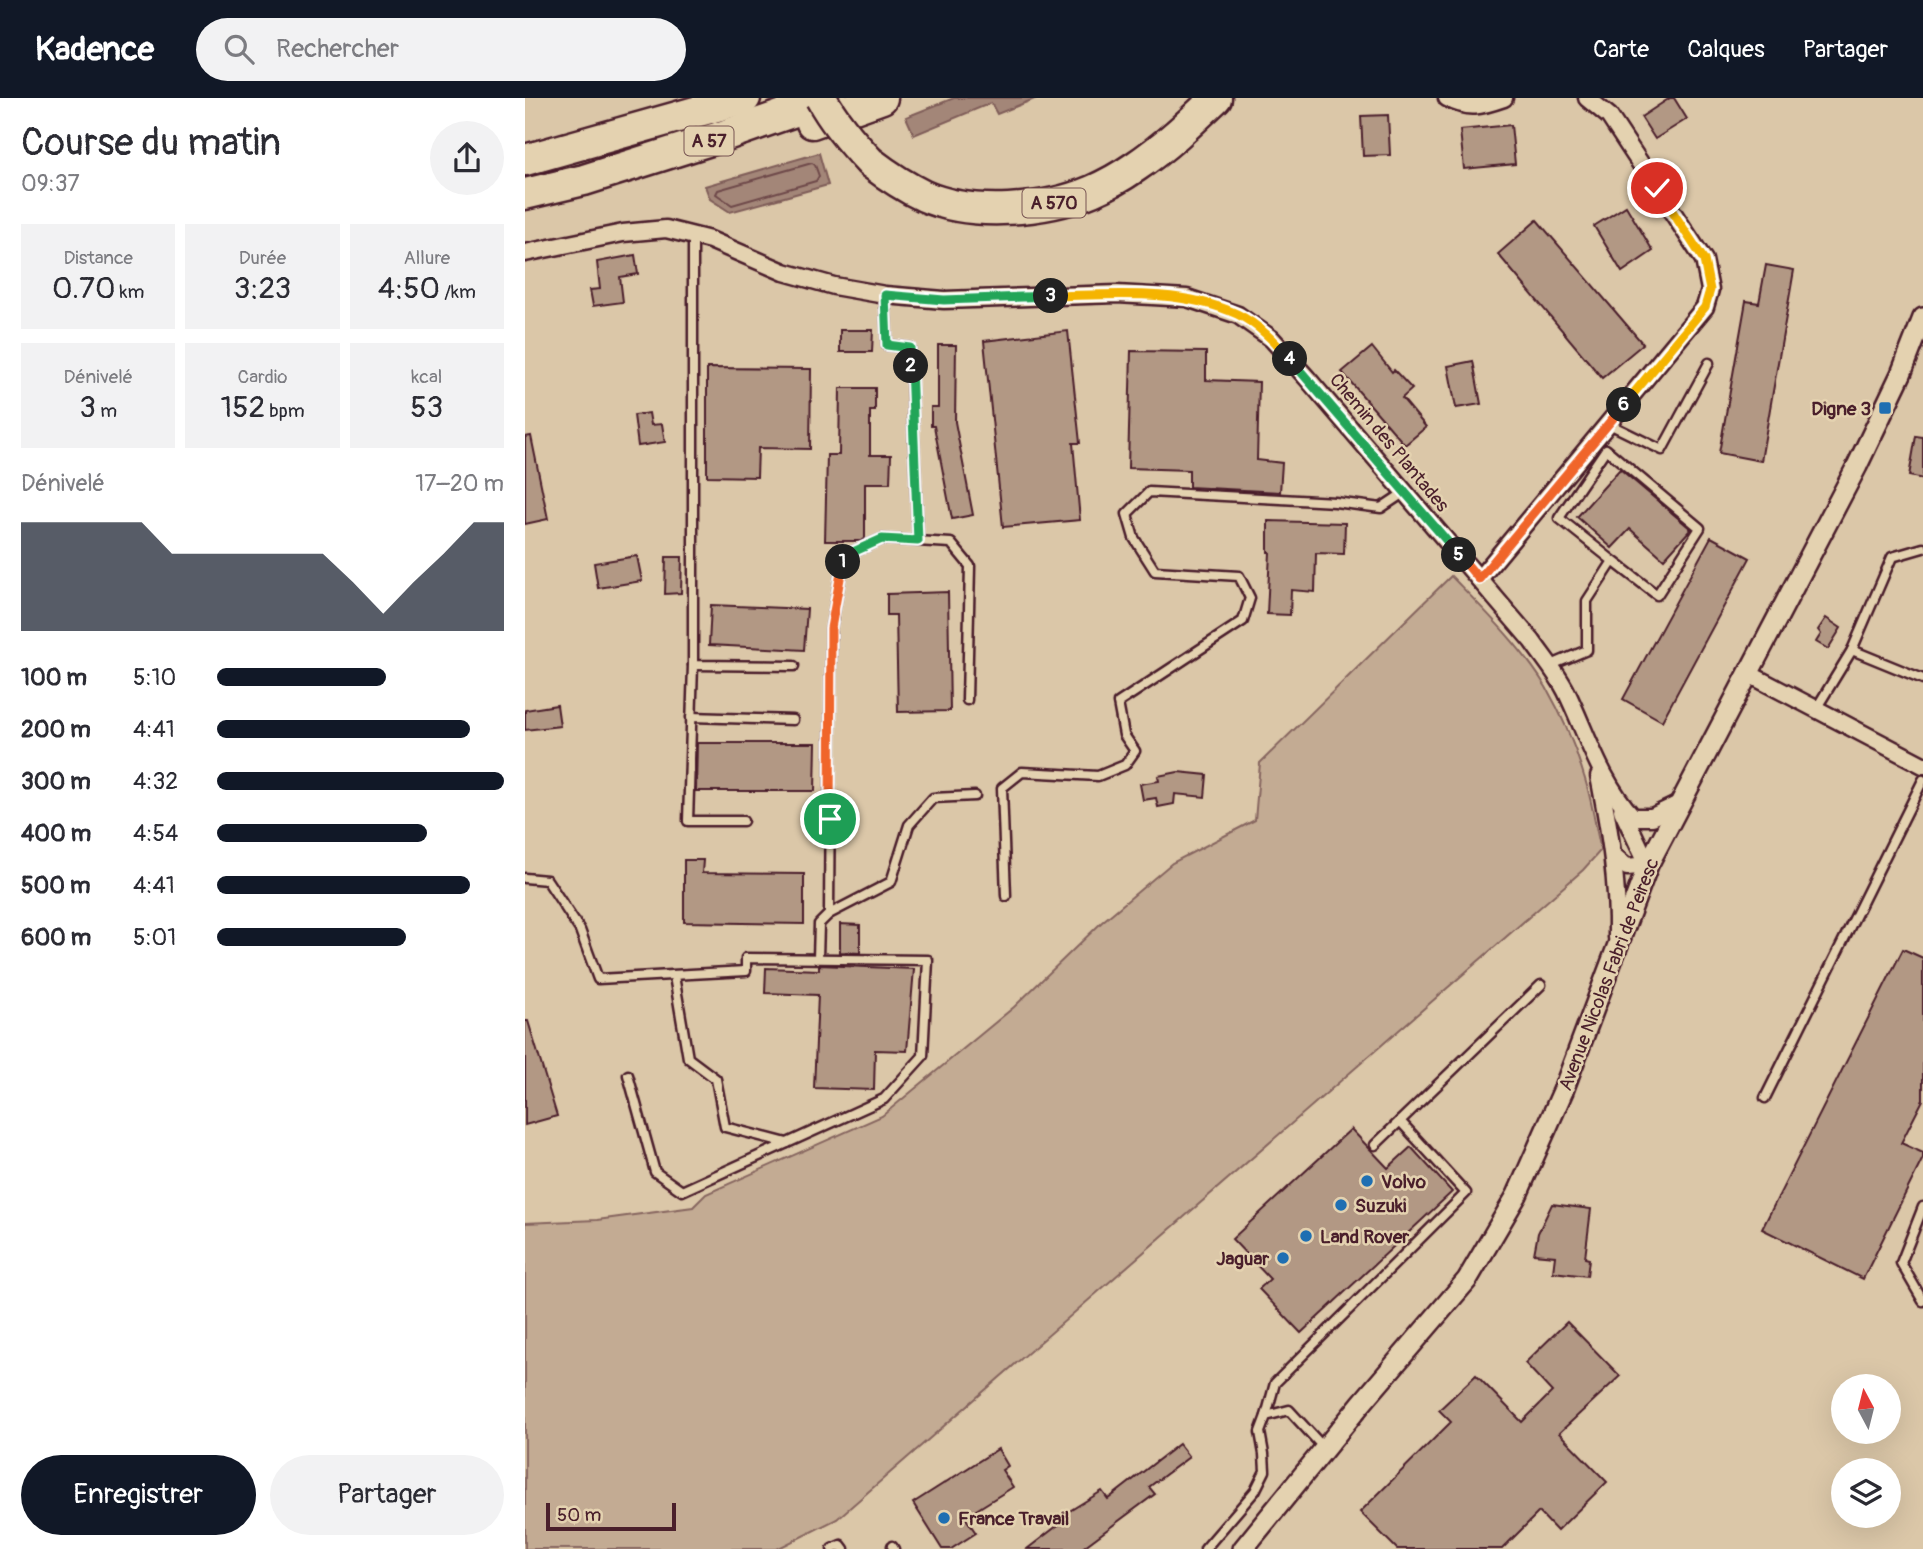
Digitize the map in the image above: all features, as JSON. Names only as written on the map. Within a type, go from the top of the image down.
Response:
[{"type":"highway","name":"A 57","points":[[525,160],[745,98]]},
{"type":"highway","name":"A 570","points":[[821,98],[845,135],[870,162],[894,180],[927,197],[958,206],[1000,209],[1050,204],[1092,191],[1133,168],[1170,142],[1216,98]]},
{"type":"highway","name":"A 57","points":[[525,194],[584,180],[832,98]]},
{"type":"highway","points":[[584,180],[805,126],[882,98]]},
{"type":"street","points":[[1447,98],[1461,106],[1484,105],[1504,98]]},
{"type":"street","points":[[1479,579],[1705,307],[1710,290],[1704,260],[1609,116],[1587,98]]},
{"type":"street","name":"Chemin des Plantades","points":[[525,253],[623,233],[666,229],[710,240],[784,272],[834,286],[885,295],[944,300],[1118,295],[1187,298],[1238,315],[1272,339],[1532,641],[1565,688],[1596,760]]},
{"type":"street","name":"Avenue Nicolas Fabri de Peiresc","points":[[1243,1549],[1324,1448],[1467,1280],[1517,1195],[1563,1091],[1648,865],[1857,466],[1901,374],[1923,317]]},
{"type":"street","points":[[1749,674],[1923,765]]},
{"type":"street","points":[[1596,760],[1648,865],[1627,867],[1614,856]]},
{"type":"street","points":[[1596,760],[1614,856],[1618,897],[1617,947]]},
{"type":"street","points":[[1618,801],[1633,817],[1652,817],[1681,803]]},
{"type":"lane","points":[[693,236],[692,664],[688,821],[743,821]]},
{"type":"lane","points":[[885,295],[887,345],[910,348],[918,541]]},
{"type":"lane","points":[[1609,424],[1662,450],[1709,363]]},
{"type":"lane","points":[[1606,449],[1700,528],[1657,595],[1613,561],[1559,519],[1606,449]]},
{"type":"lane","points":[[1006,896],[1002,788],[1022,772],[1098,776],[1125,765],[1135,751],[1124,735],[1118,704],[1243,621],[1250,598],[1239,576],[1155,571],[1134,538],[1127,514],[1149,492],[1335,502],[1381,508],[1405,492]]},
{"type":"lane","points":[[829,914],[831,628],[844,556],[882,539],[951,543],[970,566],[967,700]]},
{"type":"lane","points":[[1816,709],[1852,650],[1892,557],[1923,548]]},
{"type":"lane","points":[[1549,666],[1587,650],[1587,601],[1613,561]]},
{"type":"lane","points":[[1852,650],[1923,679]]},
{"type":"lane","points":[[692,664],[794,666]]},
{"type":"lane","points":[[691,717],[793,720]]},
{"type":"lane","points":[[1765,1098],[1923,780]]},
{"type":"lane","points":[[818,958],[819,924],[829,914],[891,882],[909,825],[933,798],[975,796]]},
{"type":"lane","points":[[525,878],[547,880],[580,930],[597,979],[746,971],[747,958],[928,960],[923,1056],[884,1099],[682,1191],[655,1172],[628,1074]]},
{"type":"lane","points":[[674,976],[688,1058],[716,1079],[725,1127],[787,1143]]},
{"type":"lane","points":[[1375,1145],[1541,985]]},
{"type":"lane","points":[[1205,1549],[1255,1491],[1265,1471],[1260,1432],[1275,1383],[1466,1192],[1400,1121]]},
{"type":"lane","points":[[1923,1207],[1901,1264],[1923,1301]]},
{"type":"lane","points":[[1266,1416],[1289,1410],[1324,1448]]},
{"type":"lane","points":[[832,1549],[841,1545],[844,1549]]},
{"type":"shaded area","points":[[1451,576],[1525,657],[1546,687],[1563,720],[1587,785],[1601,850],[1583,870],[837,1519],[777,1549],[525,1549],[525,1223],[597,1220],[693,1207],[706,1194],[882,1116],[1014,1007],[1102,922],[1172,863],[1255,820],[1260,763]]},
{"type":"water","points":[[954,98],[1037,98],[997,114],[991,103],[914,135],[906,117]]},
{"type":"water","points":[[819,153],[828,185],[730,212],[710,199],[705,186]]},
{"type":"building","points":[[1674,98],[1687,119],[1655,139],[1641,117]]},
{"type":"building","points":[[1388,115],[1390,155],[1363,156],[1361,116]]},
{"type":"building","points":[[1511,125],[1515,164],[1464,169],[1460,130]]},
{"type":"building","points":[[1626,206],[1653,251],[1622,272],[1594,226]]},
{"type":"building","points":[[1537,220],[1643,344],[1602,378],[1498,254]]},
{"type":"building","points":[[635,255],[638,274],[620,277],[623,302],[593,306],[590,290],[600,289],[597,262]]},
{"type":"building","points":[[1766,265],[1794,270],[1761,461],[1719,453],[1746,301],[1759,303]]},
{"type":"building","points":[[840,330],[873,330],[872,352],[840,352]]},
{"type":"building","points":[[1068,331],[1080,443],[1073,443],[1080,520],[1003,527],[984,341]]},
{"type":"building","points":[[938,345],[956,345],[955,422],[973,515],[952,519],[934,426],[931,426],[931,407],[938,407]]},
{"type":"building","points":[[1372,347],[1392,372],[1394,370],[1412,389],[1402,398],[1426,427],[1405,445],[1342,372]]},
{"type":"building","points":[[1131,351],[1206,352],[1206,380],[1259,382],[1257,460],[1282,463],[1280,492],[1189,487],[1189,470],[1128,468]]},
{"type":"building","points":[[1473,361],[1481,404],[1456,408],[1448,366]]},
{"type":"building","points":[[707,368],[811,369],[810,449],[758,448],[757,477],[707,476]]},
{"type":"building","points":[[840,388],[875,388],[875,411],[870,411],[870,455],[891,455],[890,483],[865,483],[865,539],[861,541],[825,541],[827,455],[839,455]]},
{"type":"building","points":[[649,413],[651,425],[662,424],[665,442],[638,446],[634,415]]},
{"type":"building","points":[[531,436],[548,519],[525,524],[525,437]]},
{"type":"building","points":[[1916,436],[1923,437],[1923,479],[1909,476]]},
{"type":"building","points":[[1620,469],[1691,529],[1664,559],[1630,529],[1612,548],[1577,517]]},
{"type":"building","points":[[1268,521],[1345,523],[1344,554],[1316,553],[1315,592],[1291,590],[1290,615],[1267,614],[1270,552]]},
{"type":"building","points":[[1711,537],[1750,558],[1662,721],[1623,699]]},
{"type":"building","points":[[637,556],[642,581],[598,588],[594,563]]},
{"type":"building","points":[[666,557],[682,557],[681,593],[665,594]]},
{"type":"building","points":[[948,592],[950,711],[898,712],[896,615],[887,615],[887,594]]},
{"type":"building","points":[[711,605],[807,609],[804,650],[709,645]]},
{"type":"building","points":[[1826,618],[1841,628],[1828,649],[1816,642],[1821,634],[1818,630]]},
{"type":"building","points":[[557,705],[560,726],[525,730],[525,710]]},
{"type":"building","points":[[697,743],[816,743],[815,791],[696,791]]},
{"type":"building","points":[[1178,772],[1207,775],[1205,797],[1175,794],[1174,804],[1158,807],[1156,798],[1143,800],[1140,784],[1159,781],[1158,776]]},
{"type":"building","points":[[684,860],[703,860],[702,873],[804,874],[804,924],[684,922]]},
{"type":"building","points":[[840,924],[860,925],[860,953],[840,952]]},
{"type":"building","points":[[1903,949],[1923,958],[1923,1100],[1901,1143],[1923,1153],[1923,1158],[1863,1279],[1762,1229]]},
{"type":"building","points":[[819,965],[914,969],[907,1051],[875,1050],[874,1090],[814,1088],[818,995],[765,993],[766,968],[819,970]]},
{"type":"building","points":[[525,1021],[528,1021],[557,1116],[525,1125]]},
{"type":"building","points":[[1351,1129],[1388,1168],[1411,1147],[1452,1192],[1301,1333],[1259,1289],[1270,1279],[1232,1239]]},
{"type":"building","points":[[1552,1204],[1591,1209],[1585,1258],[1589,1259],[1587,1276],[1553,1272],[1555,1256],[1534,1254],[1538,1233]]},
{"type":"building","points":[[1567,1322],[1620,1376],[1559,1433],[1607,1482],[1557,1531],[1539,1512],[1502,1549],[1397,1549],[1360,1512],[1451,1422],[1439,1410],[1476,1375],[1522,1422],[1552,1392],[1525,1363]]},
{"type":"building","points":[[1179,1444],[1189,1457],[1149,1487],[1155,1494],[1081,1549],[1027,1549],[1066,1519],[1063,1515],[1102,1491],[1108,1499]]},
{"type":"building","points":[[998,1449],[1008,1466],[1002,1470],[1013,1487],[965,1517],[976,1533],[951,1549],[942,1549],[913,1503]]},
{"type":"place","name":"Digne 3","points":[[1885,408]]},
{"type":"place","name":"Volvo","points":[[1367,1181]]},
{"type":"place","name":"Suzuki","points":[[1341,1205]]},
{"type":"place","name":"Land Rover","points":[[1306,1236]]},
{"type":"place","name":"Jaguar","points":[[1283,1258]]},
{"type":"place","name":"France Travail","points":[[944,1518]]},
{"type":"route","points":[[830,819],[831,628],[844,556],[882,539],[918,541],[910,348],[887,345],[885,295],[944,300],[1118,295],[1187,298],[1238,315],[1272,339],[1479,579],[1705,307],[1710,290],[1704,260],[1657,188]]}]
